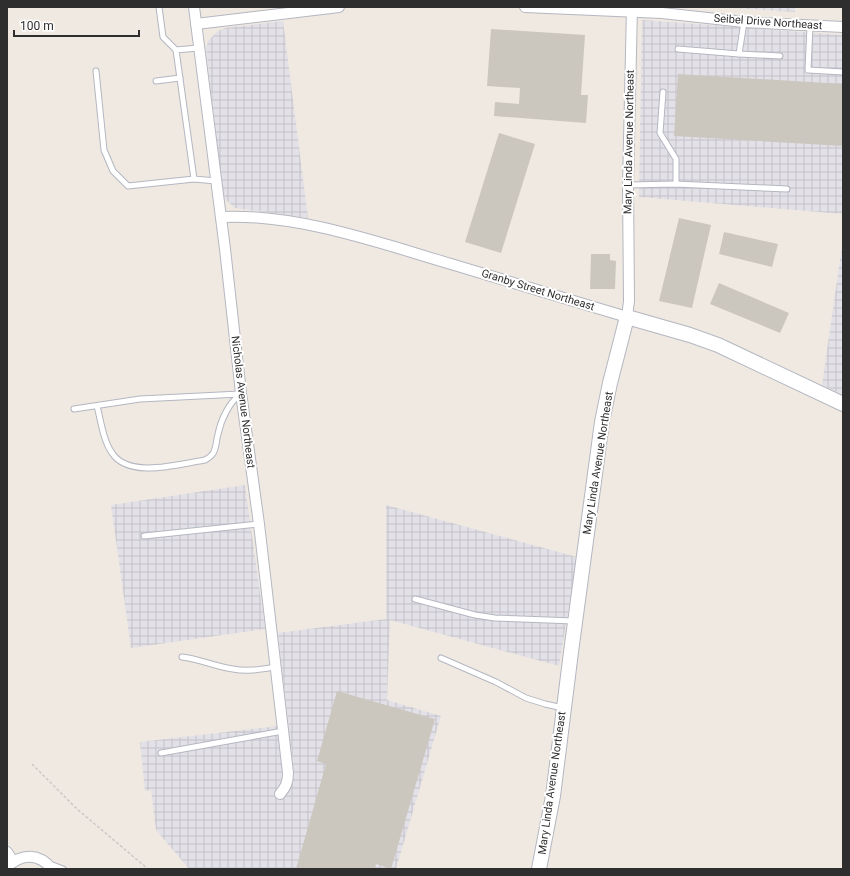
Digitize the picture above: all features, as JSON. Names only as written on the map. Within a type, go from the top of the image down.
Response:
[{"type":"street","name":"Nicholas Avenue Northeast","points":[[194,7],[198,48],[221,217],[241,394],[259,524],[283,731],[288,780],[285,788],[280,794]]},
{"type":"street","points":[[196,24],[339,7]]},
{"type":"street","name":"Seibel Drive Northeast","points":[[526,7],[631,9],[744,22],[843,28]]},
{"type":"street","name":"Mary Linda Avenue Northeast","points":[[539,869],[553,796],[602,422],[627,317],[629,301],[628,184],[631,9]]},
{"type":"street","name":"Granby Street Northeast","points":[[221,217],[234,216],[288,222],[363,238],[690,335],[718,345],[843,404]]},
{"type":"street","points":[[7,852],[10,864],[22,858],[31,856],[40,859],[50,866]]},
{"type":"lane","points":[[159,7],[163,36],[176,50],[194,179]]},
{"type":"lane","points":[[739,54],[744,22]]},
{"type":"lane","points":[[810,26],[808,70],[843,72]]},
{"type":"lane","points":[[176,50],[198,48]]},
{"type":"lane","points":[[678,49],[780,56]]},
{"type":"lane","points":[[96,72],[104,150],[113,171],[128,186],[194,179],[216,181]]},
{"type":"lane","points":[[156,81],[180,78]]},
{"type":"lane","points":[[664,92],[660,133],[676,159],[676,184]]},
{"type":"lane","points":[[628,184],[676,184],[787,189]]},
{"type":"lane","points":[[97,406],[108,446],[116,459],[123,464],[135,467],[158,467],[205,460],[209,458],[216,449],[221,424],[232,401],[241,394]]},
{"type":"lane","points":[[74,409],[140,399],[241,394]]},
{"type":"lane","points":[[144,536],[259,524]]},
{"type":"lane","points":[[415,599],[474,615],[495,618],[575,622]]},
{"type":"lane","points":[[182,657],[203,660],[234,670],[251,670],[276,667]]},
{"type":"lane","points":[[441,658],[496,682],[526,698],[564,708]]},
{"type":"lane","points":[[161,753],[283,731]]},
{"type":"lane","points":[[50,866],[62,869]]},
{"type":"path","points":[[32,764],[77,809],[148,869]]},
{"type":"shaded area","points":[[719,7],[795,7],[795,12]]},
{"type":"shaded area","points":[[642,20],[843,35],[843,214],[639,197]]},
{"type":"shaded area","points":[[283,21],[308,218],[235,208],[226,200],[222,186],[206,47],[209,40],[218,31],[225,28]]},
{"type":"shaded area","points":[[842,246],[843,247],[843,395],[822,385]]},
{"type":"shaded area","points":[[245,485],[265,629],[131,648],[111,505]]},
{"type":"shaded area","points":[[386,505],[577,557],[559,666],[390,620],[387,700],[441,716],[396,869],[189,869],[156,830],[151,790],[145,791],[140,742],[278,726],[283,773],[294,772],[278,633],[386,619]]},
{"type":"building","points":[[491,29],[585,35],[581,95],[588,95],[586,123],[494,116],[495,102],[519,104],[520,88],[487,86]]},
{"type":"building","points":[[678,74],[843,84],[843,146],[674,136]]},
{"type":"building","points":[[499,133],[535,144],[501,253],[465,242]]},
{"type":"building","points":[[679,218],[711,225],[692,308],[659,301]]},
{"type":"building","points":[[724,232],[778,244],[772,267],[719,254]]},
{"type":"building","points":[[591,254],[610,254],[610,260],[616,261],[615,289],[590,289]]},
{"type":"building","points":[[719,283],[789,313],[780,333],[710,304]]},
{"type":"building","points":[[337,691],[435,719],[391,869],[376,864],[375,869],[296,869],[326,764],[317,761]]}]
